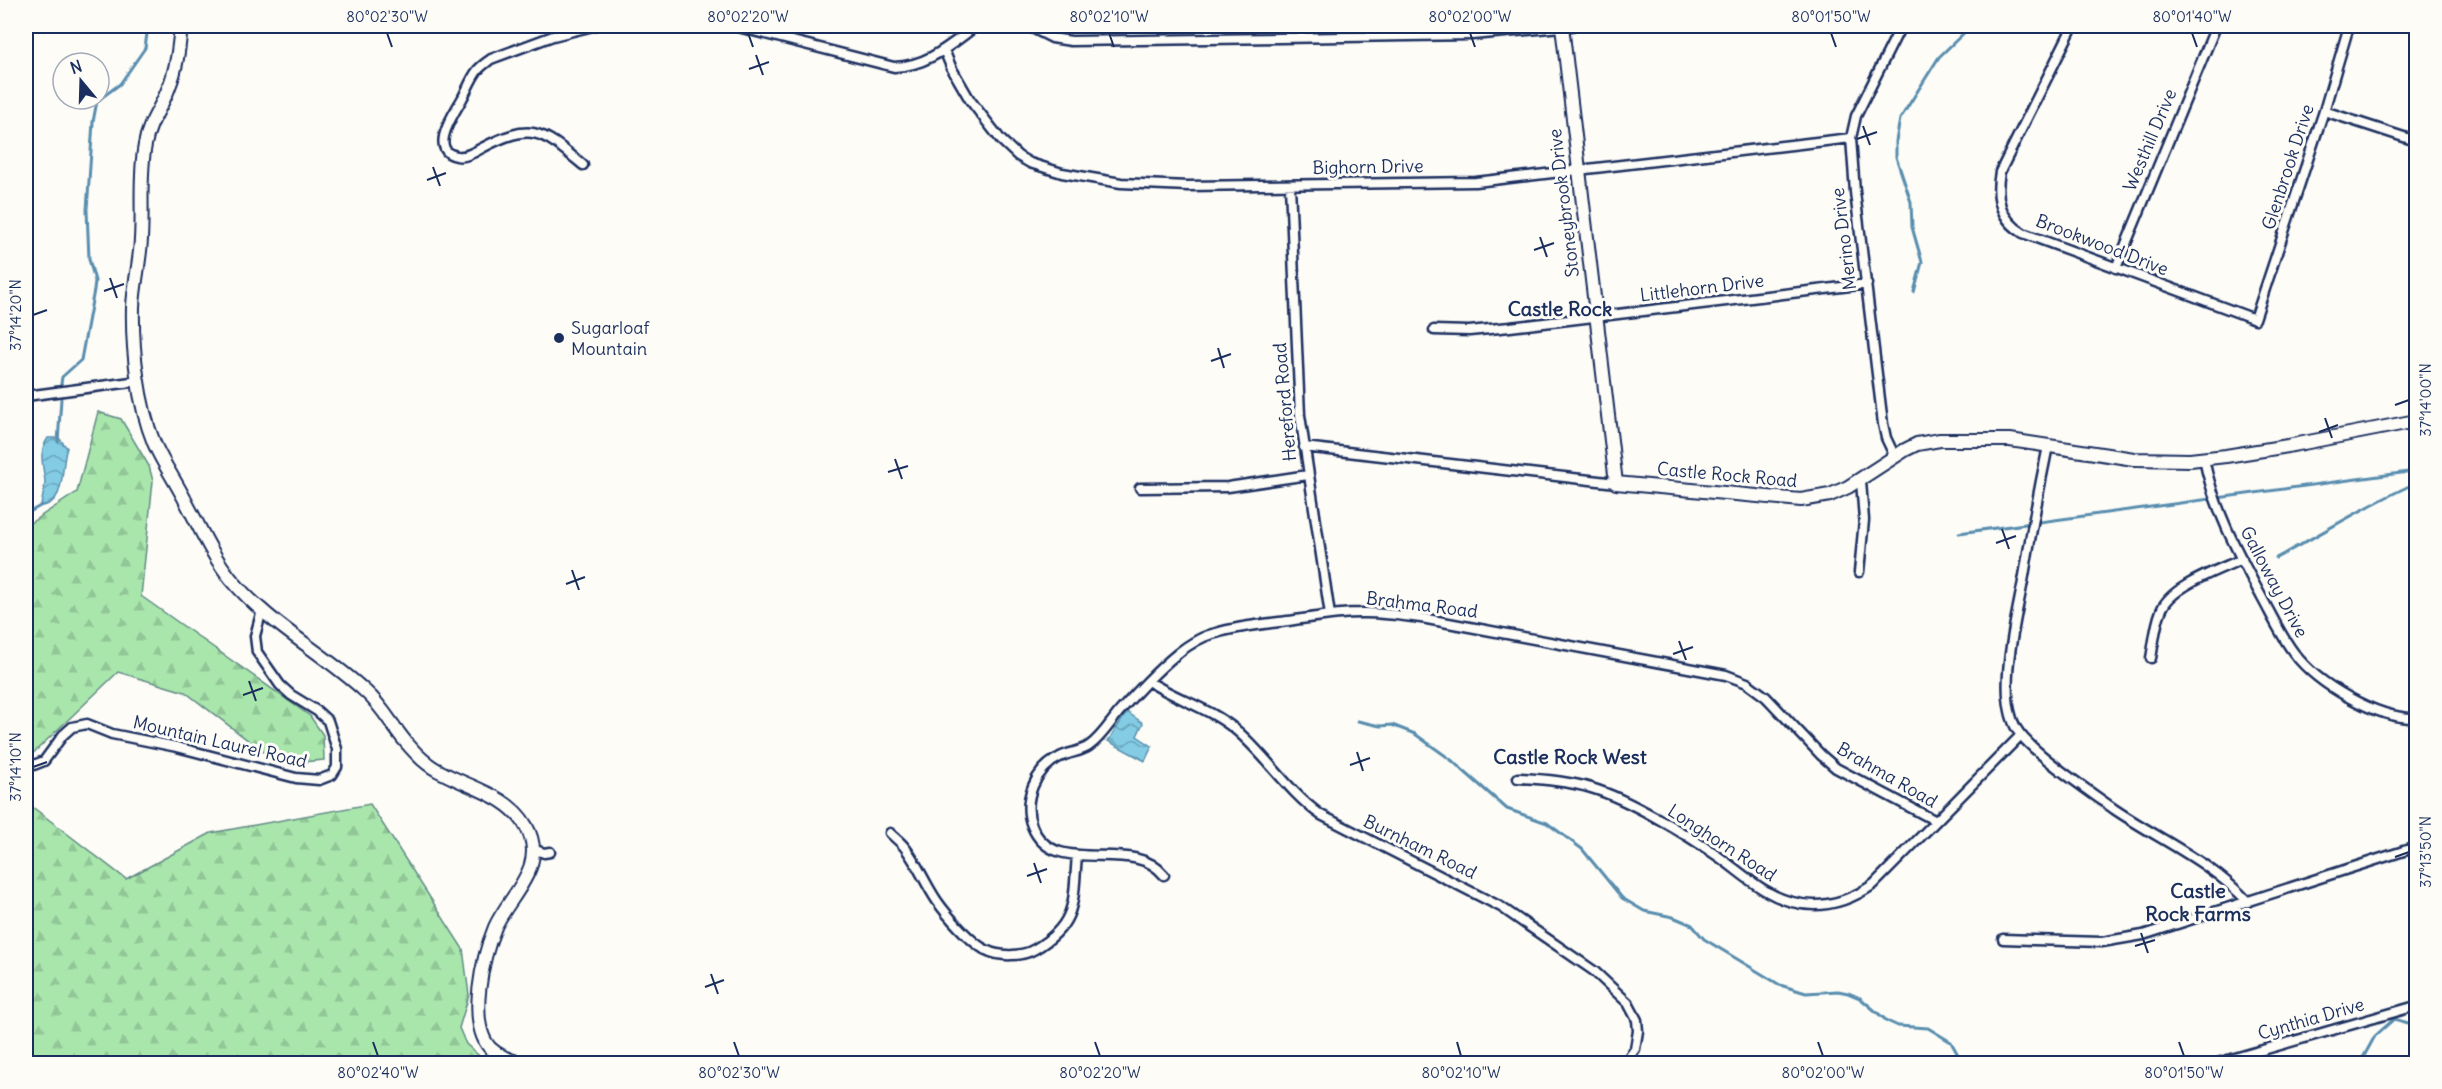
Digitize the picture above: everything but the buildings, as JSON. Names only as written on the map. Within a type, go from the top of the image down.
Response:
[{"type":"street","points":[[181,26],[174,72],[169,88],[151,123],[144,149],[141,243],[133,303],[139,381],[144,410],[159,455],[217,560],[231,579],[262,610],[367,692],[383,709],[409,746],[428,764],[488,793],[511,808],[527,827],[533,849],[529,874],[497,924],[489,943],[480,987],[478,1019],[489,1047],[506,1058],[524,1064]]},
{"type":"street","points":[[583,165],[556,142],[535,133],[525,132],[505,136],[459,157],[449,153],[445,148],[443,138],[473,77],[491,59],[553,36],[593,26]]},
{"type":"street","points":[[734,26],[894,67],[917,64],[944,50],[976,26]]},
{"type":"street","points":[[1028,26],[1052,38],[1071,40],[1472,35],[1565,26]]},
{"type":"street","name":"Stoneybrook Drive","points":[[1565,26],[1579,171],[1616,483]]},
{"type":"street","name":"Merino Drive","points":[[1894,457],[1883,424],[1851,138],[1856,116],[1901,26]]},
{"type":"street","name":"Brookwood Drive","points":[[2073,26],[2000,172],[1998,184],[2000,207],[2009,222],[2023,233],[2255,319]]},
{"type":"street","name":"Westhill Drive","points":[[2116,268],[2216,26]]},
{"type":"street","name":"Glenbrook Drive","points":[[2255,319],[2324,111],[2349,26]]},
{"type":"street","name":"Bighorn Drive","points":[[944,50],[957,79],[970,100],[1007,147],[1030,163],[1062,173],[1131,184],[1188,186],[1476,182],[1851,138]]},
{"type":"street","points":[[2324,111],[2416,141]]},
{"type":"street","name":"Hereford Road","points":[[1290,184],[1298,377],[1304,447],[1330,615]]},
{"type":"street","name":"Littlehorn Drive","points":[[1434,330],[1469,331],[1866,284]]},
{"type":"street","points":[[26,396],[139,381]]},
{"type":"street","name":"Castle Rock Road","points":[[1304,447],[1616,483],[1801,500],[1830,495],[1861,481],[1894,457],[1917,444],[1940,440],[2010,440],[2134,459],[2204,459],[2288,446],[2416,421]]},
{"type":"street","points":[[2048,446],[2009,658],[2011,716],[2028,743],[2114,808],[2206,865],[2248,902]]},
{"type":"street","name":"Galloway Drive","points":[[2204,459],[2215,504],[2285,640],[2305,666],[2324,682],[2354,699],[2398,716],[2416,718]]},
{"type":"street","points":[[1140,488],[1227,487],[1308,475]]},
{"type":"street","points":[[1859,572],[1864,520],[1861,481]]},
{"type":"street","points":[[2151,658],[2160,613],[2173,594],[2242,559]]},
{"type":"street","name":"Mountain Laurel Road","points":[[26,768],[44,761],[63,735],[72,727],[87,724],[112,734],[177,747],[296,778],[319,780],[332,775],[337,767],[337,749],[328,721],[280,685],[257,652],[255,636],[262,610]]},
{"type":"street","name":"Brahma Road","points":[[1164,875],[1147,862],[1126,858],[1077,855],[1053,850],[1037,836],[1030,820],[1028,809],[1032,787],[1037,777],[1050,763],[1092,745],[1148,681],[1181,651],[1214,633],[1330,615],[1382,614],[1427,619],[1726,675],[1747,683],[1766,697],[1836,768],[1936,821]]},
{"type":"street","name":"Burnham Road","points":[[1148,681],[1164,691],[1198,705],[1235,729],[1300,798],[1321,815],[1501,907],[1594,971],[1628,1004],[1637,1020],[1635,1049],[1624,1064]]},
{"type":"street","name":"Longhorn Road","points":[[1518,778],[1565,782],[1606,794],[1693,840],[1770,894],[1794,903],[1808,905],[1839,902],[1865,890],[2021,735]]},
{"type":"street","points":[[890,833],[906,849],[938,903],[961,928],[986,950],[1005,955],[1030,952],[1048,942],[1063,929],[1072,909],[1077,855]]},
{"type":"street","points":[[2002,939],[2102,942],[2125,939],[2416,848]]},
{"type":"street","points":[[533,849],[544,853],[550,852]]},
{"type":"street","name":"Cynthia Drive","points":[[2214,1064],[2416,1006]]},
{"type":"green space","points":[[98,412],[121,419],[149,466],[153,481],[141,596],[310,716],[323,735],[324,760],[279,764],[185,692],[118,672],[26,760],[26,526],[77,492]]},
{"type":"green space","points":[[26,802],[126,879],[211,833],[370,804],[463,949],[469,995],[459,1028],[466,1044],[487,1063],[26,1063]]},
{"type":"water","points":[[48,438],[59,438],[67,448],[59,492],[49,504],[41,506],[45,487],[42,454]]},
{"type":"water","points":[[1127,712],[1143,723],[1137,736],[1152,746],[1145,761],[1108,741]]},
{"type":"waterway","points":[[61,384],[62,377],[81,360],[94,290],[95,281],[89,259],[87,210],[93,122],[97,101],[120,84],[145,48],[148,26]]},
{"type":"waterway","points":[[1914,292],[1922,262],[1912,227],[1911,202],[1896,157],[1900,119],[1939,57],[1971,26]]},
{"type":"waterway","points":[[58,442],[61,399]]},
{"type":"waterway","points":[[1959,533],[2416,471]]},
{"type":"waterway","points":[[2276,558],[2363,509],[2416,483]]},
{"type":"waterway","points":[[26,514],[42,505]]},
{"type":"waterway","points":[[1358,721],[1380,726],[1392,725],[1415,734],[1450,759],[1507,809],[1547,823],[1582,849],[1622,898],[1644,911],[1673,917],[1692,925],[1704,939],[1780,985],[1806,993],[1838,991],[1848,993],[1860,998],[1887,1021],[1898,1026],[1928,1028],[1951,1042],[1963,1064]]},
{"type":"waterway","points":[[2356,1064],[2364,1056],[2375,1036],[2394,1019],[2412,1024],[2416,1022]]},
{"type":"place","name":"Sugarloaf Mountain","points":[[559,338]]},
{"type":"district","name":"Castle Rock","points":[[1560,309]]},
{"type":"district","name":"Castle Rock West","points":[[1570,757]]},
{"type":"district","name":"Castle Rock Farms","points":[[2198,902]]}]
